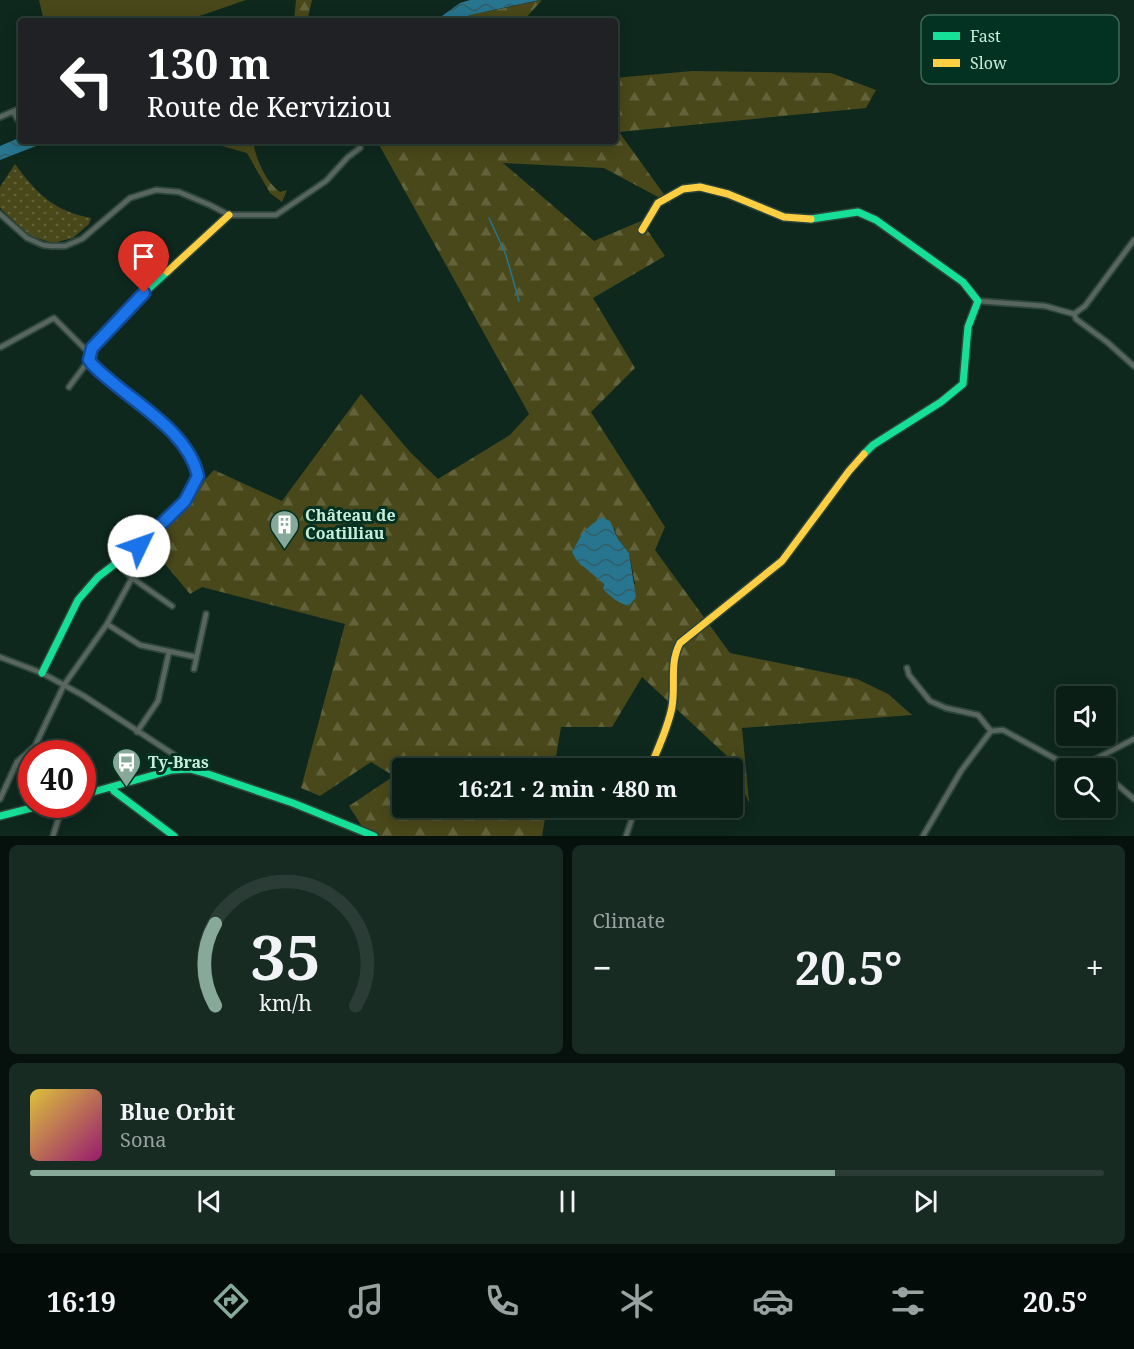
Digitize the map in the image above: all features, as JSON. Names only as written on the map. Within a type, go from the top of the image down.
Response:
[{"type":"street","points":[[0,117],[18,110]]},
{"type":"street","points":[[14,113],[18,120]]},
{"type":"street","points":[[0,214],[18,232],[32,241],[51,246],[65,246],[82,239],[130,198],[156,190],[179,192],[229,215],[276,215],[326,182],[348,157],[360,148]]},
{"type":"street","points":[[642,230],[658,203],[683,189],[700,187],[728,194],[784,217],[808,219],[858,212],[876,220],[963,282],[978,301],[1045,306],[1074,314],[1076,319],[1134,366]]},
{"type":"street","points":[[69,387],[89,356],[144,293],[229,215]]},
{"type":"street","points":[[1074,314],[1085,306],[1134,240]]},
{"type":"street","points":[[655,758],[672,709],[675,690],[670,668],[672,657],[680,643],[782,561],[849,471],[873,445],[941,402],[963,384],[968,327],[978,301]]},
{"type":"street","points":[[1,347],[54,318],[102,373],[168,428],[185,446],[195,461],[198,476],[185,501],[150,537],[98,577],[78,600],[42,673]]},
{"type":"street","points":[[117,563],[132,578],[172,606]]},
{"type":"street","points":[[0,799],[16,762],[35,746],[64,685],[107,624],[132,578]]},
{"type":"street","points":[[194,669],[206,614]]},
{"type":"street","points":[[107,624],[140,645],[196,657]]},
{"type":"street","points":[[137,732],[158,701],[169,652]]},
{"type":"street","points":[[0,657],[42,673],[84,696],[176,756],[186,769]]},
{"type":"street","points":[[906,668],[930,701],[946,708],[978,715],[992,731]]},
{"type":"street","points":[[923,836],[961,771],[992,731],[1003,730],[1057,758]]},
{"type":"street","points":[[1098,758],[1134,739]]},
{"type":"street","points":[[96,791],[172,770],[186,769],[213,775],[305,807],[374,836]]},
{"type":"street","points":[[1116,784],[1134,799]]},
{"type":"street","points":[[112,787],[114,792],[174,836]]},
{"type":"street","points":[[0,816],[18,811]]},
{"type":"street","points":[[53,836],[59,818]]},
{"type":"street","points":[[626,836],[632,818]]},
{"type":"green space","points":[[39,0],[246,0],[194,18],[43,18]]},
{"type":"green space","points":[[296,0],[312,0],[308,18],[294,18]]},
{"type":"green space","points":[[542,0],[526,18],[463,18]]},
{"type":"green space","points":[[692,71],[831,73],[876,90],[866,108],[619,132],[671,204],[604,168],[503,163],[594,241],[641,221],[665,256],[593,298],[635,368],[591,412],[665,527],[655,550],[730,653],[857,679],[888,694],[912,715],[742,728],[749,802],[743,790],[743,758],[727,758],[642,677],[612,727],[561,727],[556,758],[392,758],[392,775],[371,762],[320,796],[301,788],[345,624],[202,587],[190,594],[160,558],[152,539],[160,527],[214,470],[282,501],[361,394],[410,452],[438,479],[510,435],[529,414],[379,144],[618,144],[618,78]],"holes":[[[614,528],[618,539],[629,553],[635,584],[603,589],[604,584],[600,579]]]},
{"type":"green space","points":[[215,144],[254,144],[259,162],[270,182],[280,192],[287,190],[282,202],[270,193],[247,153]]},
{"type":"green space","points":[[15,164],[47,200],[67,211],[91,218],[89,224],[73,238],[53,243],[30,236],[0,208],[0,187]]},
{"type":"green space","points":[[392,777],[392,818],[545,818],[542,836],[368,836],[349,806]]},
{"type":"water","points":[[470,0],[540,0],[463,18],[439,18],[460,3]]},
{"type":"water","points":[[18,138],[18,144],[41,144],[0,160],[0,146]]},
{"type":"water","points":[[601,517],[610,521],[618,539],[629,553],[636,597],[629,606],[606,592],[603,589],[604,584],[577,561],[572,552],[583,532]]},
{"type":"waterway","points":[[489,218],[506,255],[519,301]]},
{"type":"traffic: fast","points":[[811,219],[858,212],[876,220],[963,282],[978,301],[968,327],[963,384],[941,402],[873,445],[864,454]]},
{"type":"traffic: fast","points":[[42,673],[78,600],[98,577],[150,537],[185,501],[198,476],[189,457],[164,426],[103,375],[89,360],[89,353],[144,293],[167,272]]},
{"type":"traffic: fast","points":[[96,791],[172,770],[190,769],[293,803],[374,836]]},
{"type":"traffic: fast","points":[[112,787],[114,791],[174,836]]},
{"type":"traffic: fast","points":[[0,816],[18,811]]},
{"type":"traffic: slow","points":[[642,230],[658,203],[683,189],[700,187],[728,194],[784,217],[811,219]]},
{"type":"traffic: slow","points":[[167,272],[229,215]]},
{"type":"traffic: slow","points":[[654,758],[670,715],[674,666],[680,643],[782,561],[864,454]]},
{"type":"place","name":"Château de Coatilliau","points":[[284,550]]},
{"type":"place","name":"Ty-Bras","points":[[127,788]]},
{"type":"route","points":[[139,546],[185,501],[197,483],[198,476],[195,461],[185,446],[168,428],[92,365],[89,360],[92,348],[144,293]]}]
